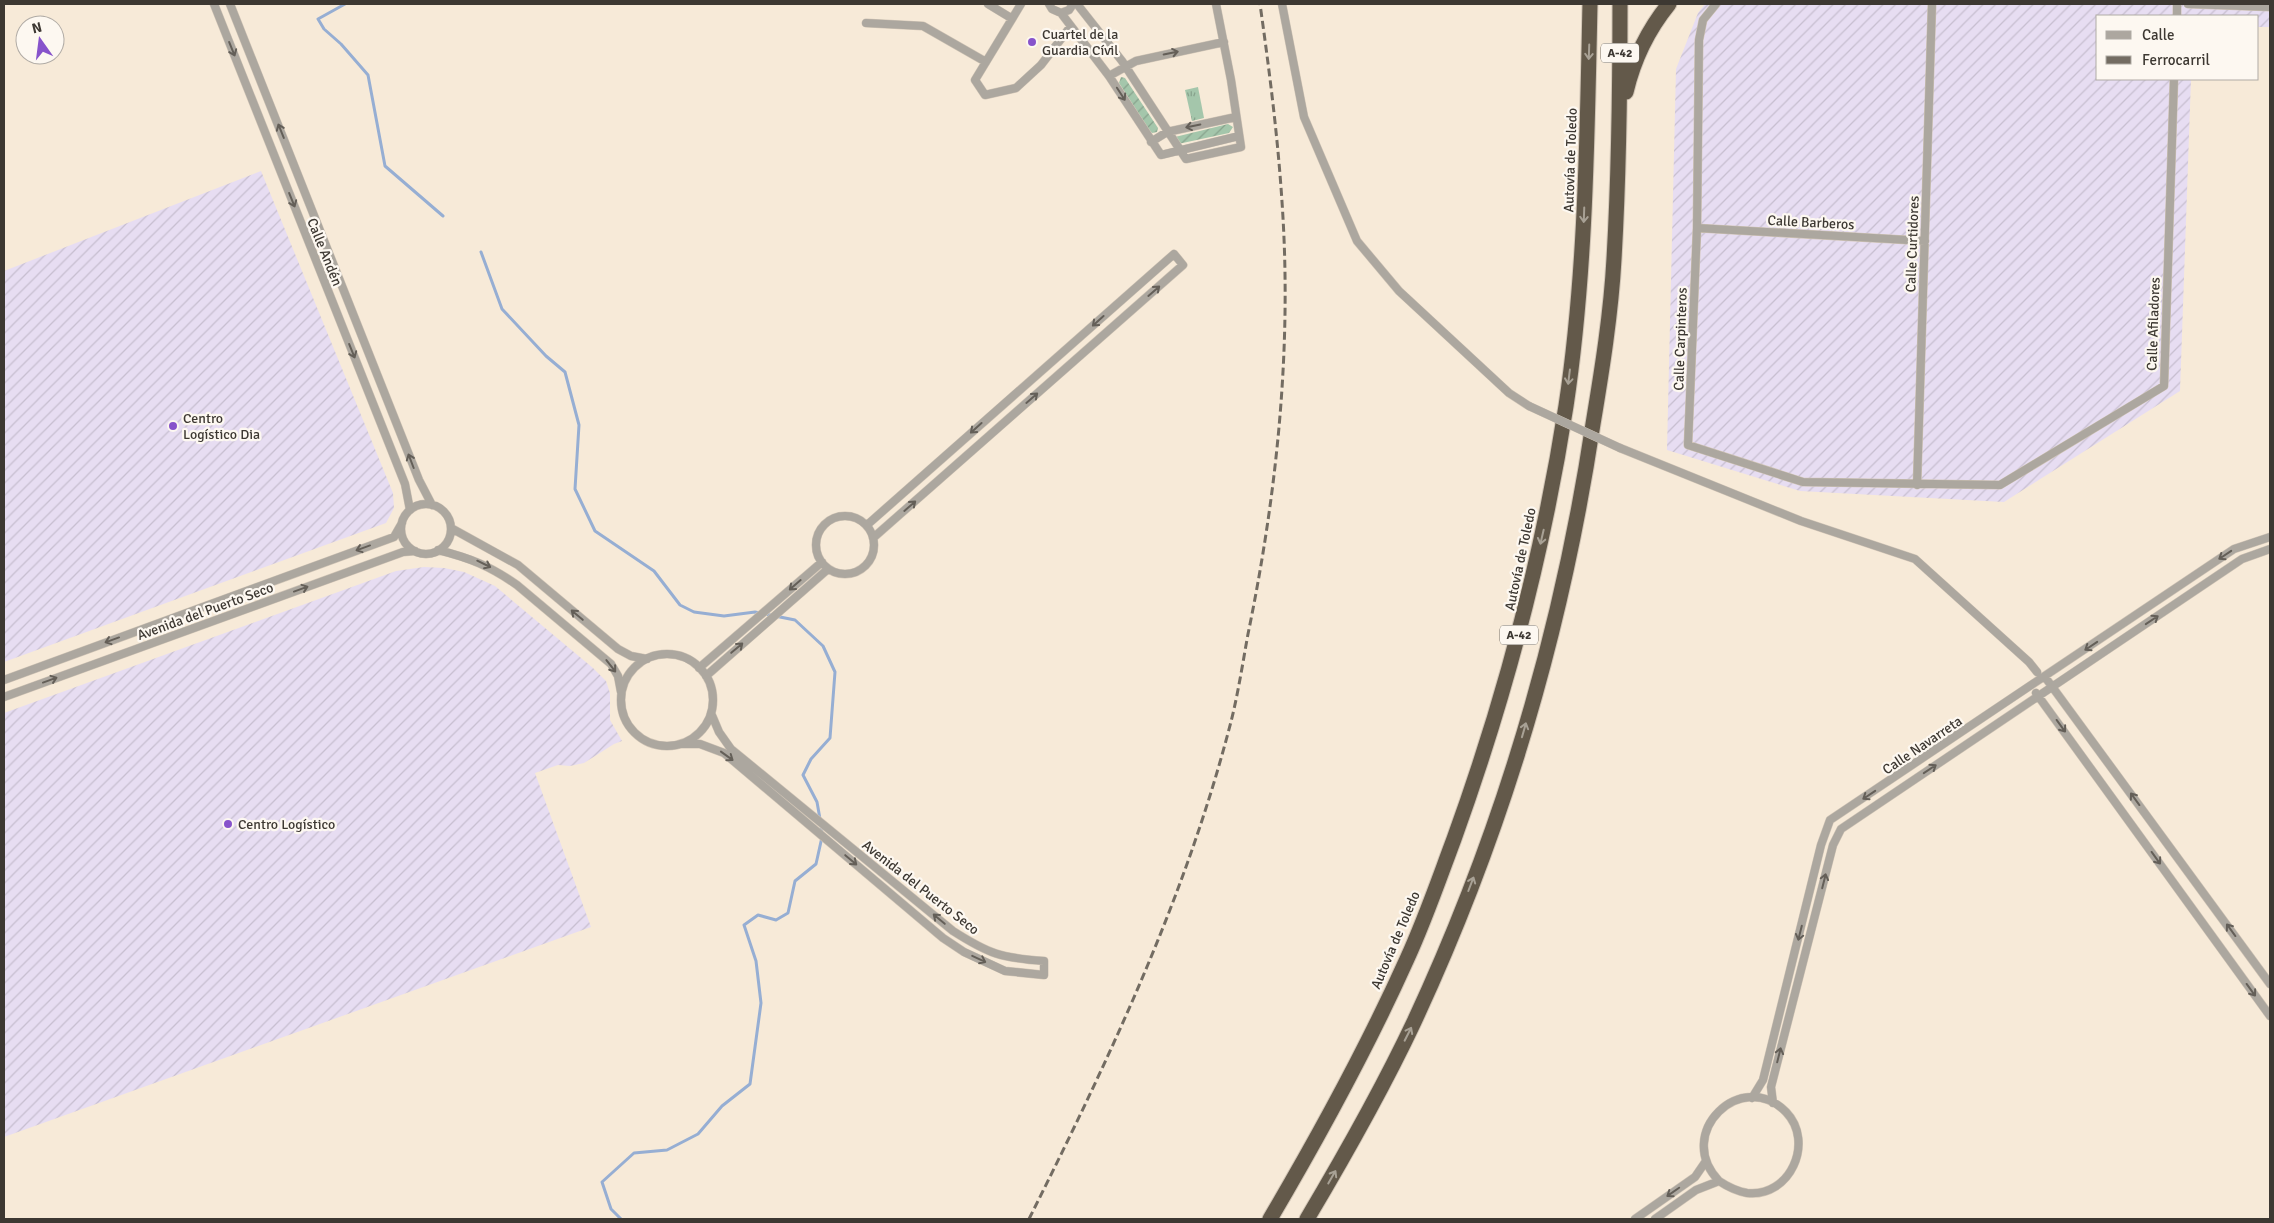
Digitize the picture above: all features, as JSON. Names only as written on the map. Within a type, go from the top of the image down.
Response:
[{"type":"highway","name":"Autovía de Toledo","points":[[1270,1219],[1332,1113],[1408,957],[1475,782],[1520,632],[1550,499],[1566,404],[1576,317],[1584,220],[1590,4]]},
{"type":"highway","name":"A-42","points":[[1307,1219],[1348,1150],[1414,1022],[1462,908],[1505,795],[1554,628],[1581,503],[1601,376],[1614,262],[1620,102],[1620,4]]},
{"type":"highway","points":[[1620,102],[1626,92],[1640,46],[1669,4]]},
{"type":"street","name":"Calle Andén","points":[[214,4],[404,484],[410,510]]},
{"type":"street","name":"Calle Andén","points":[[230,4],[421,485],[432,505]]},
{"type":"street","points":[[988,4],[1012,18]]},
{"type":"street","points":[[1021,4],[975,80],[985,95],[1016,88],[1041,65],[1071,26]]},
{"type":"street","points":[[1049,4],[1052,9],[1061,13],[1109,76],[1161,155],[1239,136]]},
{"type":"street","points":[[1061,13],[1069,10],[1075,4],[1124,66],[1166,132],[1186,159],[1241,147],[1216,4]]},
{"type":"street","points":[[1282,4],[1304,117],[1357,241],[1399,291],[1509,393],[1528,406],[1620,448],[1801,521],[1916,559],[2029,662],[2037,672]]},
{"type":"street","name":"Calle Carpinteros","points":[[1716,4],[1703,20],[1699,40],[1697,228],[1688,445],[1803,482],[1916,485]]},
{"type":"street","name":"Calle Curtidores","points":[[1916,485],[1932,4]]},
{"type":"street","points":[[2188,4],[2270,7]]},
{"type":"street","points":[[866,24],[923,26],[986,62]]},
{"type":"street","points":[[1109,76],[1136,61],[1224,42]]},
{"type":"street","name":"Calle Afiladores","points":[[1916,485],[2000,485],[2164,386],[2174,80]]},
{"type":"street","points":[[1151,142],[1166,132],[1236,117]]},
{"type":"street","name":"Calle Barberos","points":[[1697,228],[1924,241]]},
{"type":"street","points":[[867,525],[1174,254],[1184,265],[874,538]]},
{"type":"street","points":[[410,510],[417,506],[432,505]]},
{"type":"street","name":"Avenida del Puerto Seco","points":[[4,697],[403,552],[415,551],[423,554],[438,550],[475,560],[502,574],[608,661],[618,676],[621,708],[626,723],[636,735],[657,745],[700,744],[724,753],[943,938],[964,952],[1005,971],[1044,975],[1044,961],[1007,958],[981,949],[953,931],[730,749],[719,732],[711,713],[713,698],[710,684],[706,676],[692,662],[678,656],[664,654],[647,659],[624,653],[518,565],[450,528],[445,514],[432,505]]},
{"type":"street","name":"Avenida del Puerto Seco","points":[[4,680],[394,537],[410,510]]},
{"type":"street","points":[[850,516],[867,525],[874,538],[874,552],[864,568],[846,574],[828,569],[817,553],[818,534],[832,520],[850,516]]},
{"type":"street","points":[[402,523],[403,539],[415,551]]},
{"type":"street","points":[[438,550],[446,544],[450,528]]},
{"type":"street","name":"Calle Navarreta","points":[[1752,1098],[1764,1080],[1821,845],[1830,820],[2032,687],[2234,550],[2270,537]]},
{"type":"street","name":"Calle Navarreta","points":[[1773,1103],[1771,1087],[1833,845],[1841,829],[2242,559],[2270,549]]},
{"type":"street","points":[[699,668],[822,562]]},
{"type":"street","points":[[706,676],[828,569]]},
{"type":"street","points":[[621,692],[627,677],[637,665],[647,659]]},
{"type":"street","points":[[2045,677],[2270,984]]},
{"type":"street","points":[[2032,687],[2270,1016]]},
{"type":"street","points":[[681,744],[700,732],[711,713]]},
{"type":"street","points":[[1741,1098],[1752,1098],[1773,1103],[1786,1112],[1795,1126],[1799,1141],[1798,1158],[1791,1172],[1780,1184],[1765,1191],[1749,1193],[1733,1190],[1719,1181],[1706,1161],[1703,1145],[1706,1129],[1714,1115],[1726,1104],[1741,1098]]},
{"type":"street","points":[[1635,1219],[1695,1177],[1706,1161]]},
{"type":"street","points":[[1657,1219],[1696,1190],[1719,1181]]},
{"type":"shaded area","points":[[1705,4],[2270,4],[2270,27],[2259,27],[2259,15],[2096,15],[2096,80],[2191,80],[2180,391],[2004,502],[1800,491],[1667,450],[1676,69],[1698,13]]},
{"type":"shaded area","points":[[261,171],[393,493],[394,508],[386,523],[4,662],[4,271]]},
{"type":"shaded area","points":[[424,567],[464,572],[495,586],[606,681],[610,693],[610,720],[622,741],[584,763],[570,766],[558,765],[535,773],[591,927],[4,1137],[4,713],[396,571]]},
{"type":"green space","points":[[1121,77],[1125,78],[1158,128],[1157,132],[1152,133],[1148,129],[1119,83]]},
{"type":"green space","points":[[1198,87],[1204,118],[1192,121],[1185,90]]},
{"type":"green space","points":[[1228,124],[1233,127],[1229,133],[1178,144],[1175,137]]},
{"type":"waterway","points":[[345,4],[318,19],[324,29],[341,44],[368,75],[385,166],[443,216]]},
{"type":"waterway","points":[[481,252],[502,309],[546,356],[565,372],[579,425],[575,489],[595,531],[654,571],[680,605],[694,612],[724,616],[755,612],[795,620],[823,646],[835,672],[830,738],[811,759],[803,775],[817,802],[820,819]]},
{"type":"waterway","points":[[621,1219],[611,1209],[602,1182],[634,1153],[667,1150],[698,1134],[722,1106],[750,1084],[761,1003],[756,961],[744,925],[758,915],[776,920],[788,913],[795,881],[816,864],[822,837],[821,825]]},
{"type":"railway","points":[[1029,1219],[1087,1101],[1166,920],[1210,796],[1231,721],[1239,684],[1258,583],[1273,479],[1279,427],[1285,323],[1285,270],[1281,191],[1274,111],[1260,4]]},
{"type":"place","name":"Cuartel de la Guardia Cívil","points":[[1032,42]]},
{"type":"place","name":"Centro Logístico Dia","points":[[173,426]]},
{"type":"place","name":"Centro Logístico","points":[[228,824]]}]
